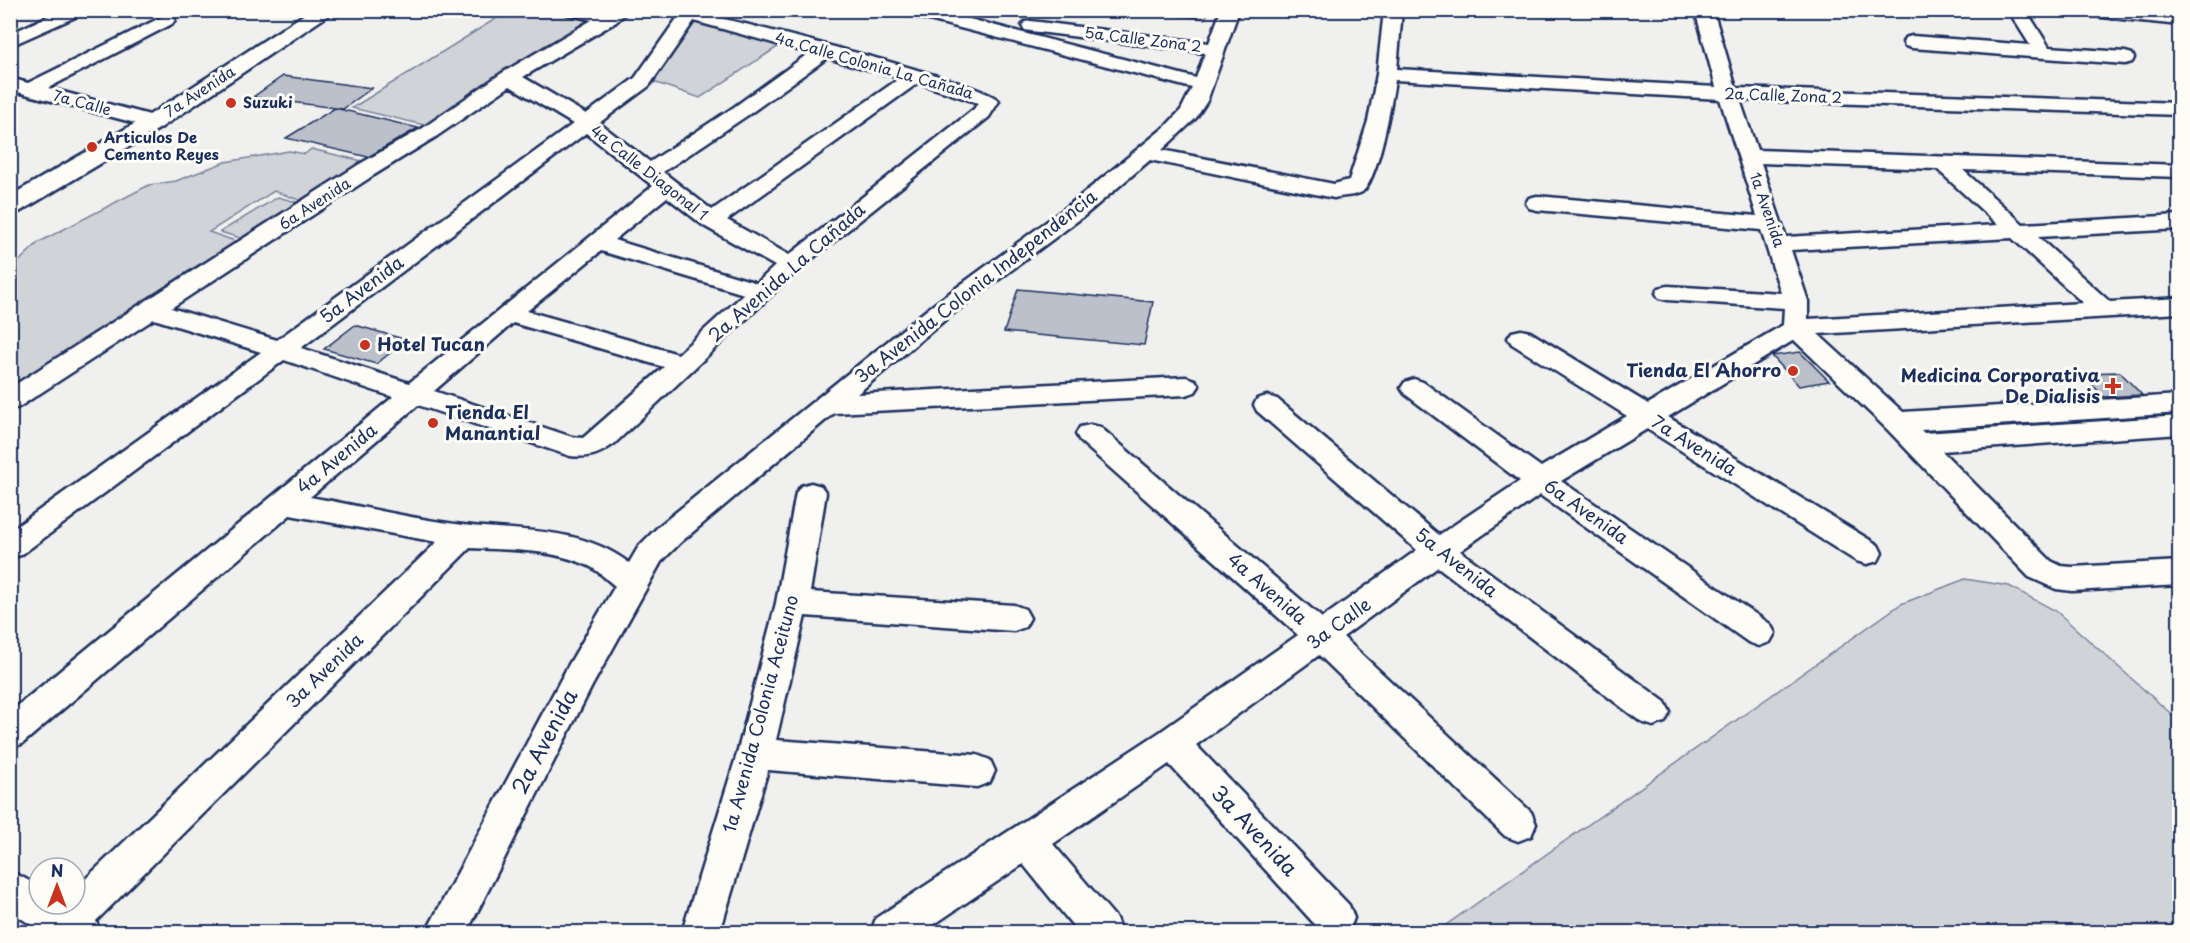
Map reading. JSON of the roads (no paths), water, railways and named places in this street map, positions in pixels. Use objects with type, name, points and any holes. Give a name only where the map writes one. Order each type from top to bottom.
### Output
[{"type":"street","points":[[29,10],[68,14]]},
{"type":"street","name":"7a Avenida","points":[[14,202],[154,122],[326,10]]},
{"type":"street","points":[[573,10],[616,14]]},
{"type":"street","name":"3a Avenida Colonia Independencia","points":[[642,568],[670,534],[938,313],[1076,211],[1189,114],[1197,101],[1230,10]]},
{"type":"street","points":[[1145,153],[1334,191],[1353,188],[1359,182],[1377,121],[1387,74],[1393,10]]},
{"type":"street","name":"1a Avenida","points":[[1704,10],[1728,94],[1775,234],[1796,315]]},
{"type":"street","points":[[2017,10],[2043,52]]},
{"type":"street","points":[[2082,10],[2180,20]]},
{"type":"street","name":"4a Calle Colonia La Cañada","points":[[691,12],[972,93],[989,101]]},
{"type":"street","name":"5a Avenida","points":[[10,547],[281,350],[642,82],[691,12]]},
{"type":"street","points":[[920,12],[1202,85]]},
{"type":"street","name":"5a Calle Zona 2","points":[[920,12],[1216,49]]},
{"type":"street","points":[[10,41],[68,14]]},
{"type":"street","name":"6a Avenida","points":[[10,401],[366,170],[430,132],[509,77],[616,14]]},
{"type":"street","points":[[32,89],[166,20]]},
{"type":"street","points":[[1912,42],[2126,58]]},
{"type":"street","name":"4a Avenida","points":[[10,733],[596,242],[657,180],[741,111],[824,51]]},
{"type":"street","name":"2a Calle Zona 2","points":[[1387,74],[1728,94],[2180,109]]},
{"type":"street","points":[[712,221],[915,76]]},
{"type":"street","name":"4a Calle Diagonal 1","points":[[509,77],[586,123],[712,221],[790,265]]},
{"type":"street","name":"7a Calle","points":[[10,84],[154,122]]},
{"type":"street","name":"2a Avenida La Cañada","points":[[414,394],[570,446],[588,448],[604,437],[790,265],[981,113],[989,101]]},
{"type":"street","points":[[1748,156],[2180,171]]},
{"type":"street","points":[[1943,163],[2104,309]]},
{"type":"street","points":[[1537,203],[1775,234],[2018,230],[2180,222]]},
{"type":"street","points":[[596,242],[762,292]]},
{"type":"street","points":[[1668,293],[1796,315],[2104,309],[2180,305]]},
{"type":"street","points":[[151,310],[414,394]]},
{"type":"street","points":[[509,314],[682,364]]},
{"type":"street","points":[[1796,315],[2040,569],[2056,577],[2072,579],[2180,573]]},
{"type":"street","name":"3a Calle","points":[[890,933],[1172,744],[1438,551],[1540,481],[1649,417],[1796,315]]},
{"type":"street","name":"7a Avenida","points":[[1521,338],[1867,553]]},
{"type":"street","points":[[828,404],[1186,386]]},
{"type":"street","name":"6a Avenida","points":[[1414,388],[1540,481],[1760,633]]},
{"type":"street","points":[[1897,422],[2180,404]]},
{"type":"street","name":"5a Avenida","points":[[1267,405],[1438,551],[1653,712]]},
{"type":"street","points":[[2095,408],[2114,429]]},
{"type":"street","points":[[1917,443],[2180,425]]},
{"type":"street","name":"4a Avenida","points":[[1090,434],[1322,637],[1518,824]]},
{"type":"street","name":"1a Avenida Colonia Aceituno","points":[[701,933],[754,754],[792,603],[811,494]]},
{"type":"street","points":[[285,503],[463,536],[532,540],[642,568]]},
{"type":"street","name":"3a Avenida","points":[[70,930],[463,536]]},
{"type":"street","name":"2a Avenida","points":[[446,933],[580,676],[642,568]]},
{"type":"street","points":[[792,603],[1014,618]]},
{"type":"street","name":"3a Avenida","points":[[1172,744],[1335,918]]},
{"type":"street","points":[[754,754],[977,771]]},
{"type":"street","points":[[1027,841],[1102,933]]},
{"type":"street","points":[[10,889],[70,930]]},
{"type":"place","name":"Suzuki","points":[[231,103]]},
{"type":"place","name":"Articulos De Cemento Reyes","points":[[92,147]]},
{"type":"place","name":"Hotel Tucan","points":[[365,345]]},
{"type":"place","name":"Tienda El Ahorro","points":[[1793,371]]},
{"type":"place","name":"Medicina Corporativa De Dialisis","points":[[2113,386]]},
{"type":"place","name":"Tienda El Manantial","points":[[433,423]]}]
